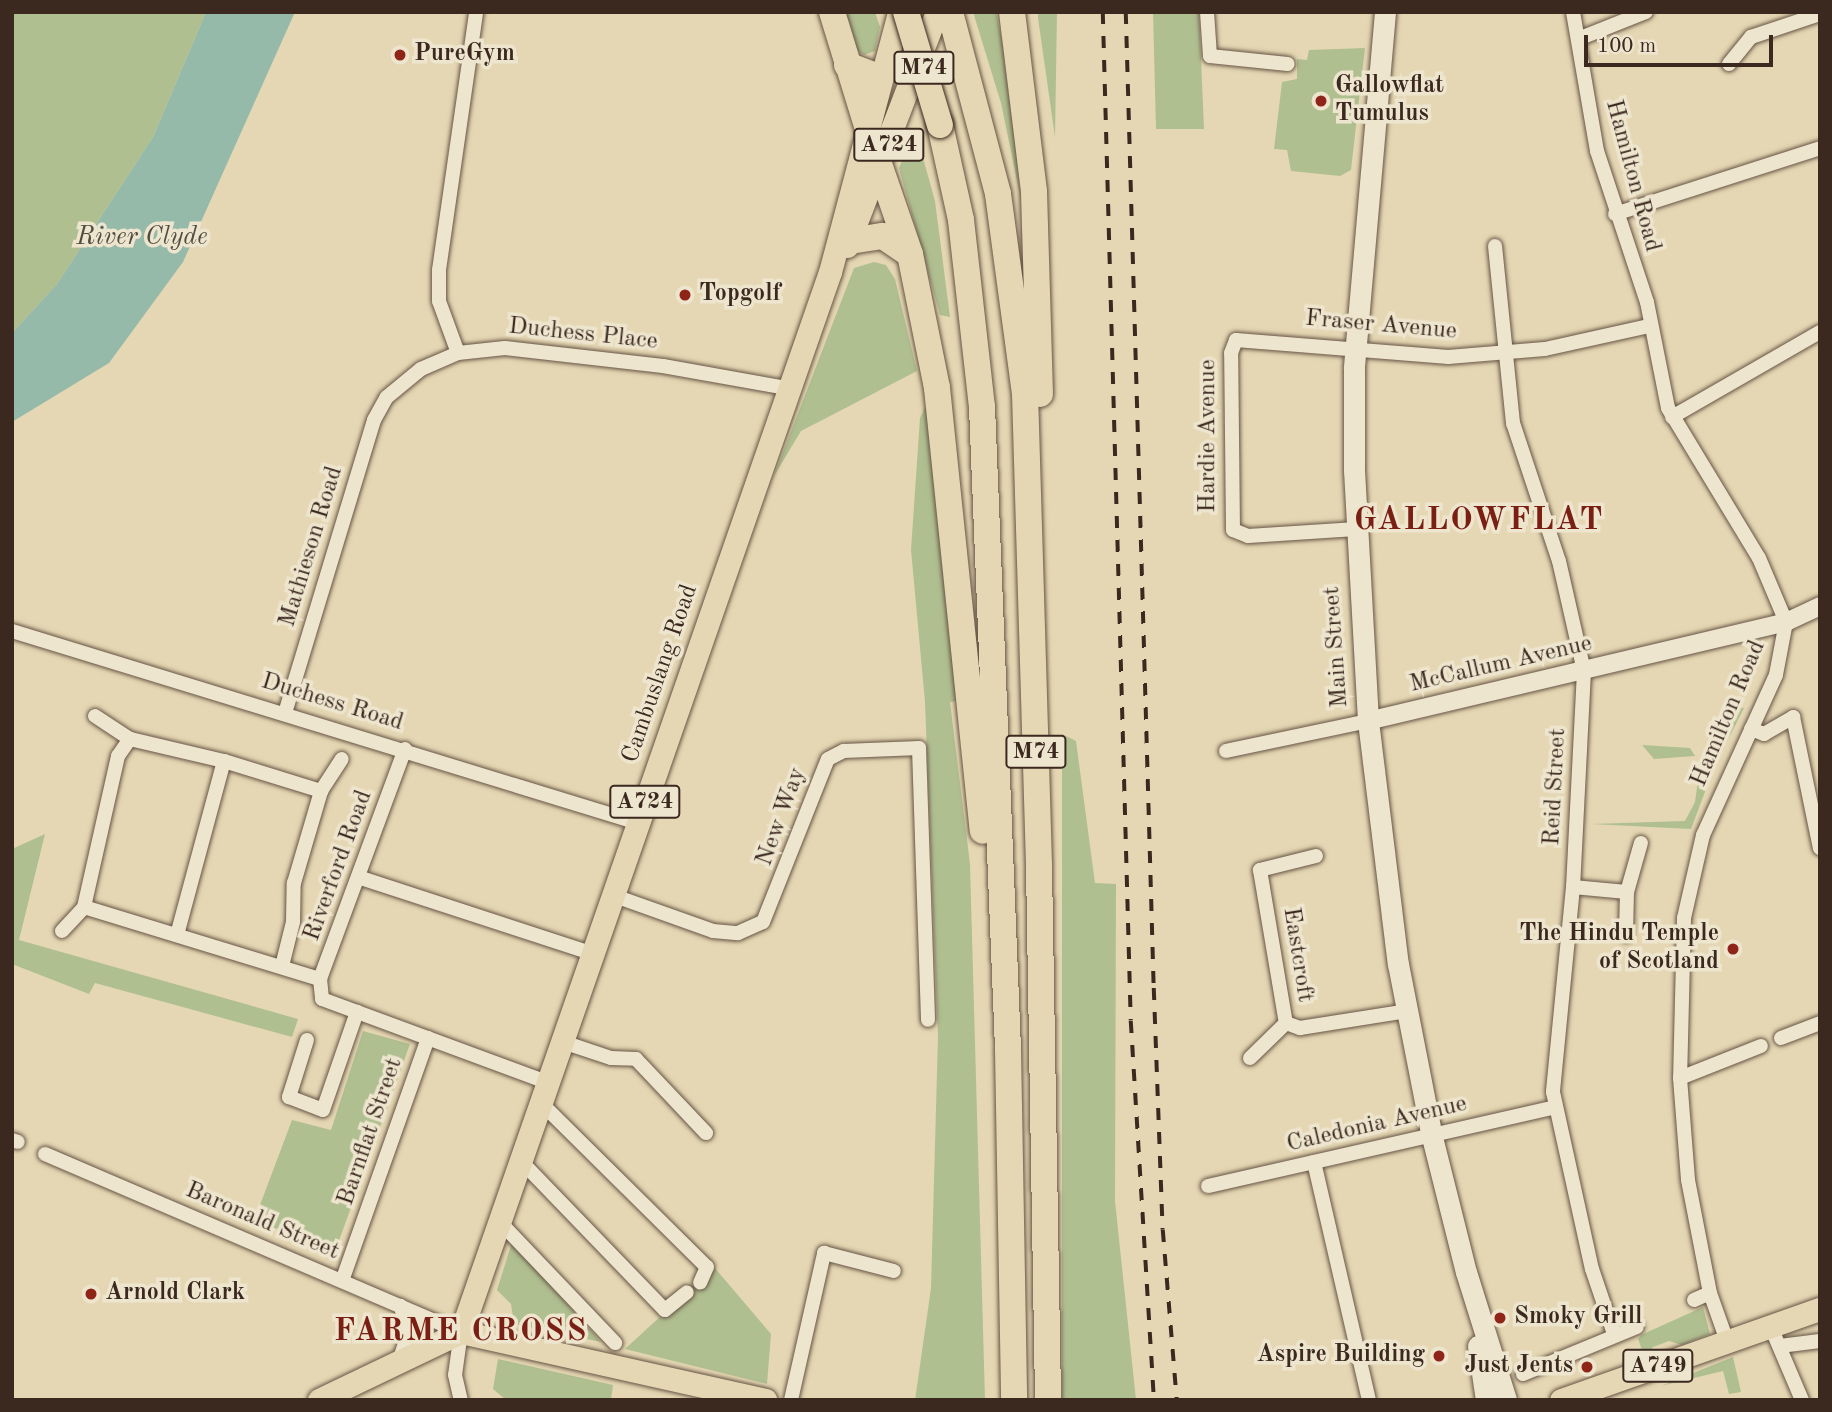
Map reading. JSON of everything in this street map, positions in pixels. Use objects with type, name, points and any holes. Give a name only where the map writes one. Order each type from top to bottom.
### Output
[{"type":"highway","name":"M74","points":[[832,12],[868,129]]},
{"type":"highway","name":"M74","points":[[906,12],[940,125],[961,220],[978,350],[1008,1049],[1014,1393]]},
{"type":"highway","name":"M74","points":[[950,12],[983,123],[1008,256],[1025,393],[1048,1392]]},
{"type":"highway","name":"M74","points":[[1012,12],[1034,192],[1056,899],[1044,1133]]},
{"type":"highway","name":"M74","points":[[847,65],[880,78]]},
{"type":"highway","name":"M74","points":[[880,167],[910,254],[937,388],[1008,1049]]},
{"type":"highway","points":[[850,241],[883,236],[910,254]]},
{"type":"main road","name":"Cambuslang Road","points":[[461,1332],[787,388],[830,272],[899,12]]},
{"type":"main road","name":"Cambuslang Road","points":[[830,272],[850,241],[937,12]]},
{"type":"main road","name":"Main Street","points":[[1385,12],[1356,348],[1356,529],[1368,721],[1386,885],[1432,1137],[1466,1272],[1506,1400]]},
{"type":"main road","points":[[880,78],[897,76],[922,54]]},
{"type":"main road","points":[[868,129],[880,167]]},
{"type":"main road","name":"Main Street","points":[[1466,1272],[1486,1400]]},
{"type":"main road","name":"A749","points":[[1561,1400],[1581,1396],[1820,1309]]},
{"type":"main road","points":[[319,1400],[461,1332],[739,1397],[765,1400]]},
{"type":"street","points":[[458,353],[439,301],[439,270],[476,12]]},
{"type":"street","points":[[1207,12],[1210,56],[1289,64]]},
{"type":"street","name":"Hamilton Road","points":[[1573,12],[1588,107],[1615,214],[1647,302],[1649,326],[1672,417],[1759,558],[1786,622],[1784,652],[1703,835],[1690,880],[1684,918],[1680,1078],[1688,1180],[1710,1293],[1727,1341]]},
{"type":"street","points":[[1578,39],[1646,12]]},
{"type":"street","points":[[1730,64],[1751,37],[1820,14]]},
{"type":"street","points":[[1615,214],[1820,148]]},
{"type":"street","name":"Reid Street","points":[[1495,246],[1513,424],[1559,561],[1584,671],[1573,887],[1554,1061],[1555,1107],[1592,1269],[1614,1334]]},
{"type":"street","name":"Fraser Avenue","points":[[1234,342],[1248,337],[1427,356],[1505,354],[1649,326]]},
{"type":"street","points":[[1672,417],[1820,332]]},
{"type":"street","name":"Hardie Avenue","points":[[1234,342],[1233,530],[1248,536],[1356,529]]},
{"type":"street","name":"Duchess Place","points":[[387,397],[421,369],[458,353],[505,348],[558,353],[787,388]]},
{"type":"street","name":"Mathieson Road","points":[[285,713],[374,420],[387,397]]},
{"type":"street","name":"McCallum Avenue","points":[[1226,751],[1584,671],[1786,622],[1819,609]]},
{"type":"street","name":"Duchess Road","points":[[13,633],[285,713],[638,823]]},
{"type":"street","points":[[95,716],[130,739],[225,761],[321,791]]},
{"type":"street","points":[[1751,729],[1764,734],[1793,717],[1820,848]]},
{"type":"street","points":[[62,931],[84,907],[118,756],[130,739]]},
{"type":"street","name":"New Way","points":[[612,895],[713,931],[738,933],[763,922],[828,759],[844,751],[919,748],[928,1020]]},
{"type":"street","name":"Riverford Road","points":[[357,1012],[322,999],[320,979],[361,878],[405,750]]},
{"type":"street","points":[[282,966],[293,922],[293,883],[321,791],[342,758]]},
{"type":"street","points":[[177,935],[225,761]]},
{"type":"street","points":[[1626,934],[1627,892],[1641,844]]},
{"type":"street","name":"Eastcroft","points":[[1316,856],[1260,870],[1286,1023],[1300,1028],[1407,1011]]},
{"type":"street","points":[[361,878],[591,953]]},
{"type":"street","points":[[1573,887],[1627,892]]},
{"type":"street","points":[[84,907],[320,979]]},
{"type":"street","points":[[307,1040],[289,1097],[323,1110],[357,1012],[428,1038],[543,1091],[708,1267],[700,1283]]},
{"type":"street","points":[[1250,1058],[1286,1023]]},
{"type":"street","points":[[1781,1038],[1820,1023]]},
{"type":"street","name":"Barnflat Street","points":[[342,1281],[428,1038]]},
{"type":"street","points":[[560,1041],[611,1058],[636,1059],[706,1133]]},
{"type":"street","points":[[1680,1078],[1761,1046]]},
{"type":"street","name":"Caledonia Avenue","points":[[1208,1186],[1555,1107]]},
{"type":"street","name":"Baronald Street","points":[[45,1154],[461,1332]]},
{"type":"street","points":[[519,1159],[664,1310],[688,1292]]},
{"type":"street","points":[[1314,1162],[1369,1400]]},
{"type":"street","points":[[498,1220],[615,1343]]},
{"type":"street","points":[[791,1400],[824,1253],[894,1271]]},
{"type":"street","points":[[1694,1300],[1710,1293]]},
{"type":"street","points":[[398,1362],[408,1335],[401,1306]]},
{"type":"street","points":[[1770,1325],[1802,1400]]},
{"type":"street","points":[[1523,1374],[1614,1334],[1637,1327]]},
{"type":"street","points":[[461,1332],[455,1375],[461,1400]]},
{"type":"street","points":[[1780,1346],[1820,1340]]},
{"type":"shaded area","points":[[12,12],[206,12],[153,137],[57,284],[12,333]]},
{"type":"shaded area","points":[[841,12],[875,12],[880,27],[875,51],[864,55],[855,50]]},
{"type":"shaded area","points":[[973,12],[996,12],[1006,59],[1021,200],[1001,103]]},
{"type":"shaded area","points":[[1038,12],[1057,12],[1055,137],[1038,18]]},
{"type":"shaded area","points":[[1153,12],[1199,12],[1204,129],[1156,129]]},
{"type":"shaded area","points":[[1365,48],[1351,170],[1340,176],[1291,171],[1287,150],[1274,149],[1282,82],[1297,79],[1297,59],[1307,60],[1309,50]]},
{"type":"shaded area","points":[[915,129],[935,201],[950,317],[940,315],[899,168]]},
{"type":"shaded area","points":[[874,262],[886,265],[895,279],[917,371],[801,431],[774,476],[854,268]]},
{"type":"shaded area","points":[[930,397],[957,701],[950,702],[970,864],[985,1400],[915,1400],[931,1288],[938,1036],[925,702],[911,550],[920,418]]},
{"type":"shaded area","points":[[1727,706],[1744,708],[1714,768],[1691,829],[1591,824],[1685,821],[1695,802],[1701,759],[1715,741],[1709,723],[1721,723]]},
{"type":"shaded area","points":[[1062,734],[1076,741],[1095,883],[1116,884],[1115,1201],[1136,1400],[1062,1400]]},
{"type":"shaded area","points":[[1642,745],[1690,748],[1695,756],[1654,759]]},
{"type":"shaded area","points":[[45,834],[19,940],[298,1019],[292,1037],[95,983],[89,994],[12,964],[12,849]]},
{"type":"shaded area","points":[[363,1031],[410,1044],[336,1249],[254,1221],[292,1120],[331,1130]]},
{"type":"shaded area","points":[[512,1242],[601,1342],[514,1324],[511,1304],[497,1290]]},
{"type":"shaded area","points":[[714,1267],[771,1334],[767,1384],[625,1349]]},
{"type":"shaded area","points":[[1703,1307],[1710,1334],[1682,1345],[1669,1341],[1653,1347],[1645,1358],[1638,1339],[1641,1335]]},
{"type":"shaded area","points":[[1733,1357],[1741,1392],[1729,1394],[1723,1371],[1661,1386]]},
{"type":"shaded area","points":[[498,1359],[613,1385],[611,1400],[506,1400],[493,1389]]},
{"type":"water","name":"River Clyde","points":[[206,12],[295,12],[183,262],[109,363],[12,422],[12,333],[57,284],[153,137]]},
{"type":"railway","points":[[1103,12],[1131,1021],[1154,1400]]},
{"type":"railway","points":[[1126,12],[1154,988],[1163,1230],[1177,1400]]},
{"type":"place","name":"PureGym","points":[[400,55]]},
{"type":"place","name":"Gallowflat Tumulus","points":[[1321,101]]},
{"type":"place","name":"Topgolf","points":[[685,295]]},
{"type":"place","name":"The Hindu Temple of Scotland","points":[[1733,949]]},
{"type":"place","name":"Arnold Clark","points":[[91,1294]]},
{"type":"place","name":"Smoky Grill","points":[[1500,1318]]},
{"type":"place","name":"Aspire Building","points":[[1439,1356]]},
{"type":"place","name":"Just Jents","points":[[1587,1367]]},
{"type":"district","name":"GALLOWFLAT","points":[[1479,521]]},
{"type":"district","name":"FARME CROSS","points":[[461,1332]]}]
